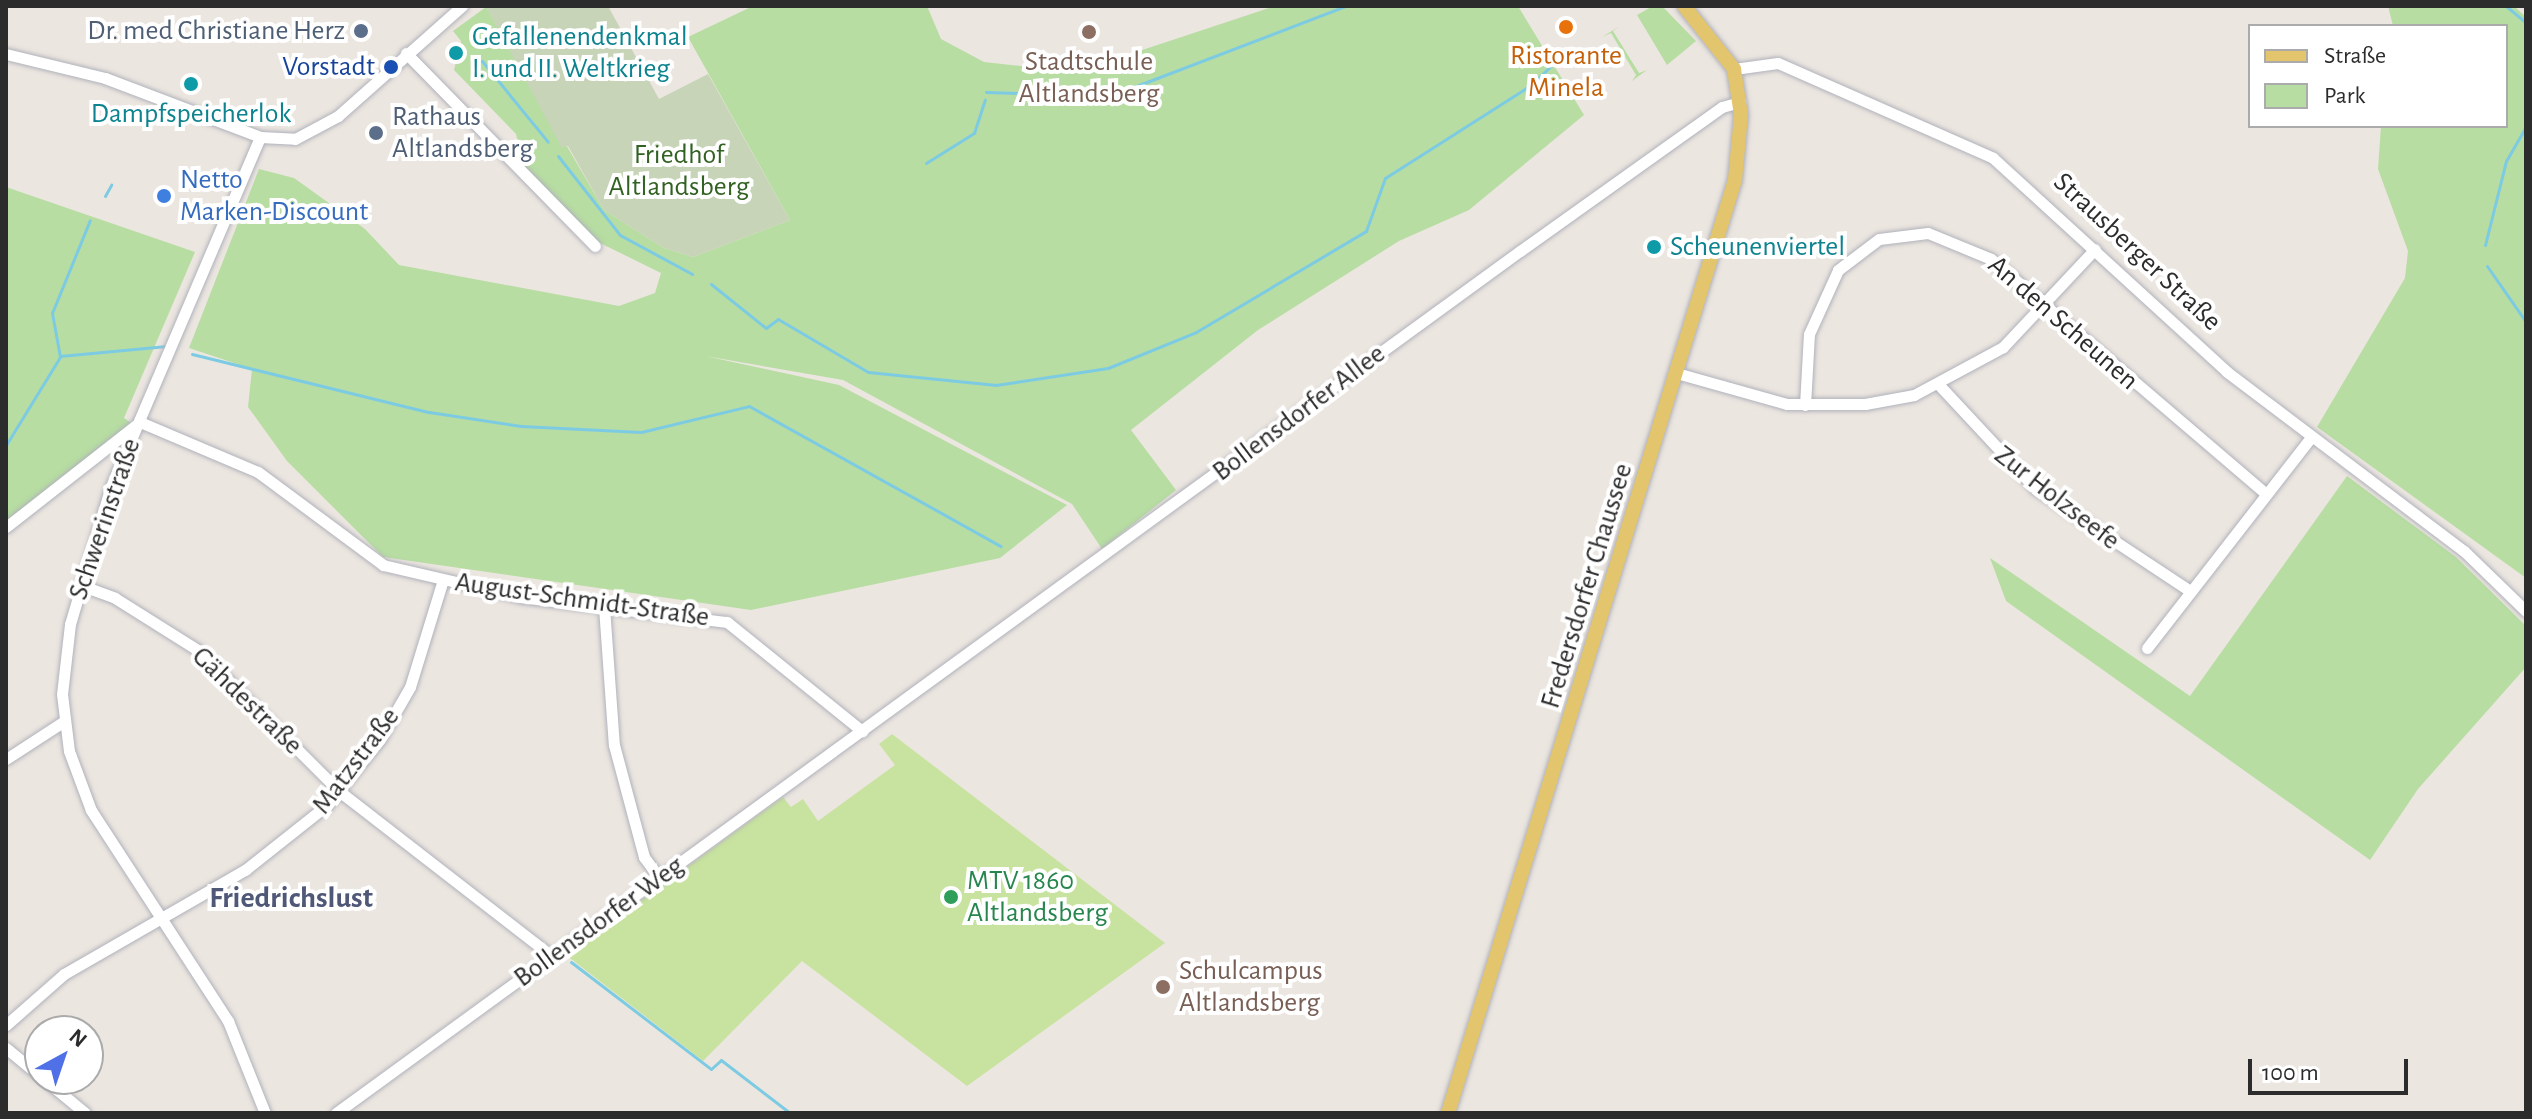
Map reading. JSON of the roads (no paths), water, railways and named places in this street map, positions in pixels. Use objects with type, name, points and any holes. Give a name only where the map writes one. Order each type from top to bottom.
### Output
[{"type":"main road","points":[[1684,6],[1734,69]]},
{"type":"main road","name":"Fredersdorfer Chaussee","points":[[1448,1113],[1680,374],[1735,180],[1740,102],[1734,69]]},
{"type":"street","points":[[6,54],[105,78],[260,137],[295,139],[323,127],[462,6]]},
{"type":"street","points":[[406,53],[595,246]]},
{"type":"street","name":"Strausberger Straße","points":[[1734,69],[1778,63],[1974,146],[2095,249],[2195,344],[2311,437],[2464,551],[2526,611]]},
{"type":"street","name":"Bollensdorfer Allee","points":[[862,731],[1510,258],[1740,102]]},
{"type":"street","name":"Schwerinstraße","points":[[260,137],[140,422],[80,585],[66,648],[63,722],[91,810],[228,1021],[265,1113]]},
{"type":"street","name":"An den Scheunen","points":[[1805,405],[1807,349],[1820,302],[1838,270],[1879,239],[1928,233],[1964,244],[2046,304],[2266,494]]},
{"type":"street","points":[[1680,374],[1805,405],[1875,403],[1940,386],[2003,347],[2095,249]]},
{"type":"street","name":"Zur Holzseefe","points":[[1940,386],[2036,489],[2190,591]]},
{"type":"street","points":[[6,527],[140,422]]},
{"type":"street","name":"August-Schmidt-Straße","points":[[140,422],[258,472],[374,561],[443,580],[604,607],[727,622],[862,731]]},
{"type":"street","points":[[2147,648],[2311,437]]},
{"type":"street","name":"Matzstraße","points":[[6,1025],[64,974],[158,916],[270,854],[339,791],[410,687],[443,580]]},
{"type":"street","name":"Gähdestraße","points":[[80,585],[136,609],[199,651],[339,791],[552,956]]},
{"type":"street","points":[[604,607],[614,745],[644,857],[660,879]]},
{"type":"street","points":[[6,759],[63,722]]},
{"type":"street","name":"Bollensdorfer Weg","points":[[336,1113],[862,731]]},
{"type":"street","points":[[6,1048],[24,1062]]},
{"type":"street","points":[[64,1095],[85,1113]]},
{"type":"waterway","points":[[986,92],[1090,95],[1131,88],[1346,6]]},
{"type":"waterway","points":[[2506,6],[2526,23]]},
{"type":"waterway","points":[[711,284],[766,328],[778,319],[868,372],[996,385],[1108,368],[1196,332],[1366,231],[1385,178],[1531,85],[1561,56]]},
{"type":"waterway","points":[[482,61],[548,142]]},
{"type":"waterway","points":[[926,163],[974,133],[985,100]]},
{"type":"waterway","points":[[2485,245],[2506,161],[2526,127]]},
{"type":"waterway","points":[[558,156],[620,235],[692,274]]},
{"type":"waterway","points":[[105,196],[111,185]]},
{"type":"waterway","points":[[6,445],[60,357],[52,313],[90,220]]},
{"type":"waterway","points":[[2487,266],[2526,322]]},
{"type":"waterway","points":[[60,356],[167,346]]},
{"type":"waterway","points":[[192,354],[429,412],[521,426],[641,432],[749,406],[1001,546]]},
{"type":"waterway","points":[[571,962],[711,1069],[721,1060],[790,1113]]},
{"type":"place","name":"Ristorante Minela","points":[[1566,27]]},
{"type":"place","name":"Dr. med Christiane Herz","points":[[361,31]]},
{"type":"place","name":"Stadtschule Altlandsberg","points":[[1089,32]]},
{"type":"place","name":"Gefallenendenkmal I. und II. Weltkrieg","points":[[456,53]]},
{"type":"place","name":"Vorstadt","points":[[391,67]]},
{"type":"place","name":"Dampfspeicherlok","points":[[191,84]]},
{"type":"place","name":"Rathaus Altlandsberg","points":[[376,133]]},
{"type":"place","name":"Netto Marken-Discount","points":[[164,196]]},
{"type":"place","name":"Scheunenviertel","points":[[1654,247]]},
{"type":"place","name":"MTV 1860 Altlandsberg","points":[[951,897]]},
{"type":"place","name":"Schulcampus Altlandsberg","points":[[1163,987]]},
{"type":"district","name":"Friedrichslust","points":[[291,898]]},
{"type":"park label","name":"Friedhof Altlandsberg","points":[[679,171]]}]
